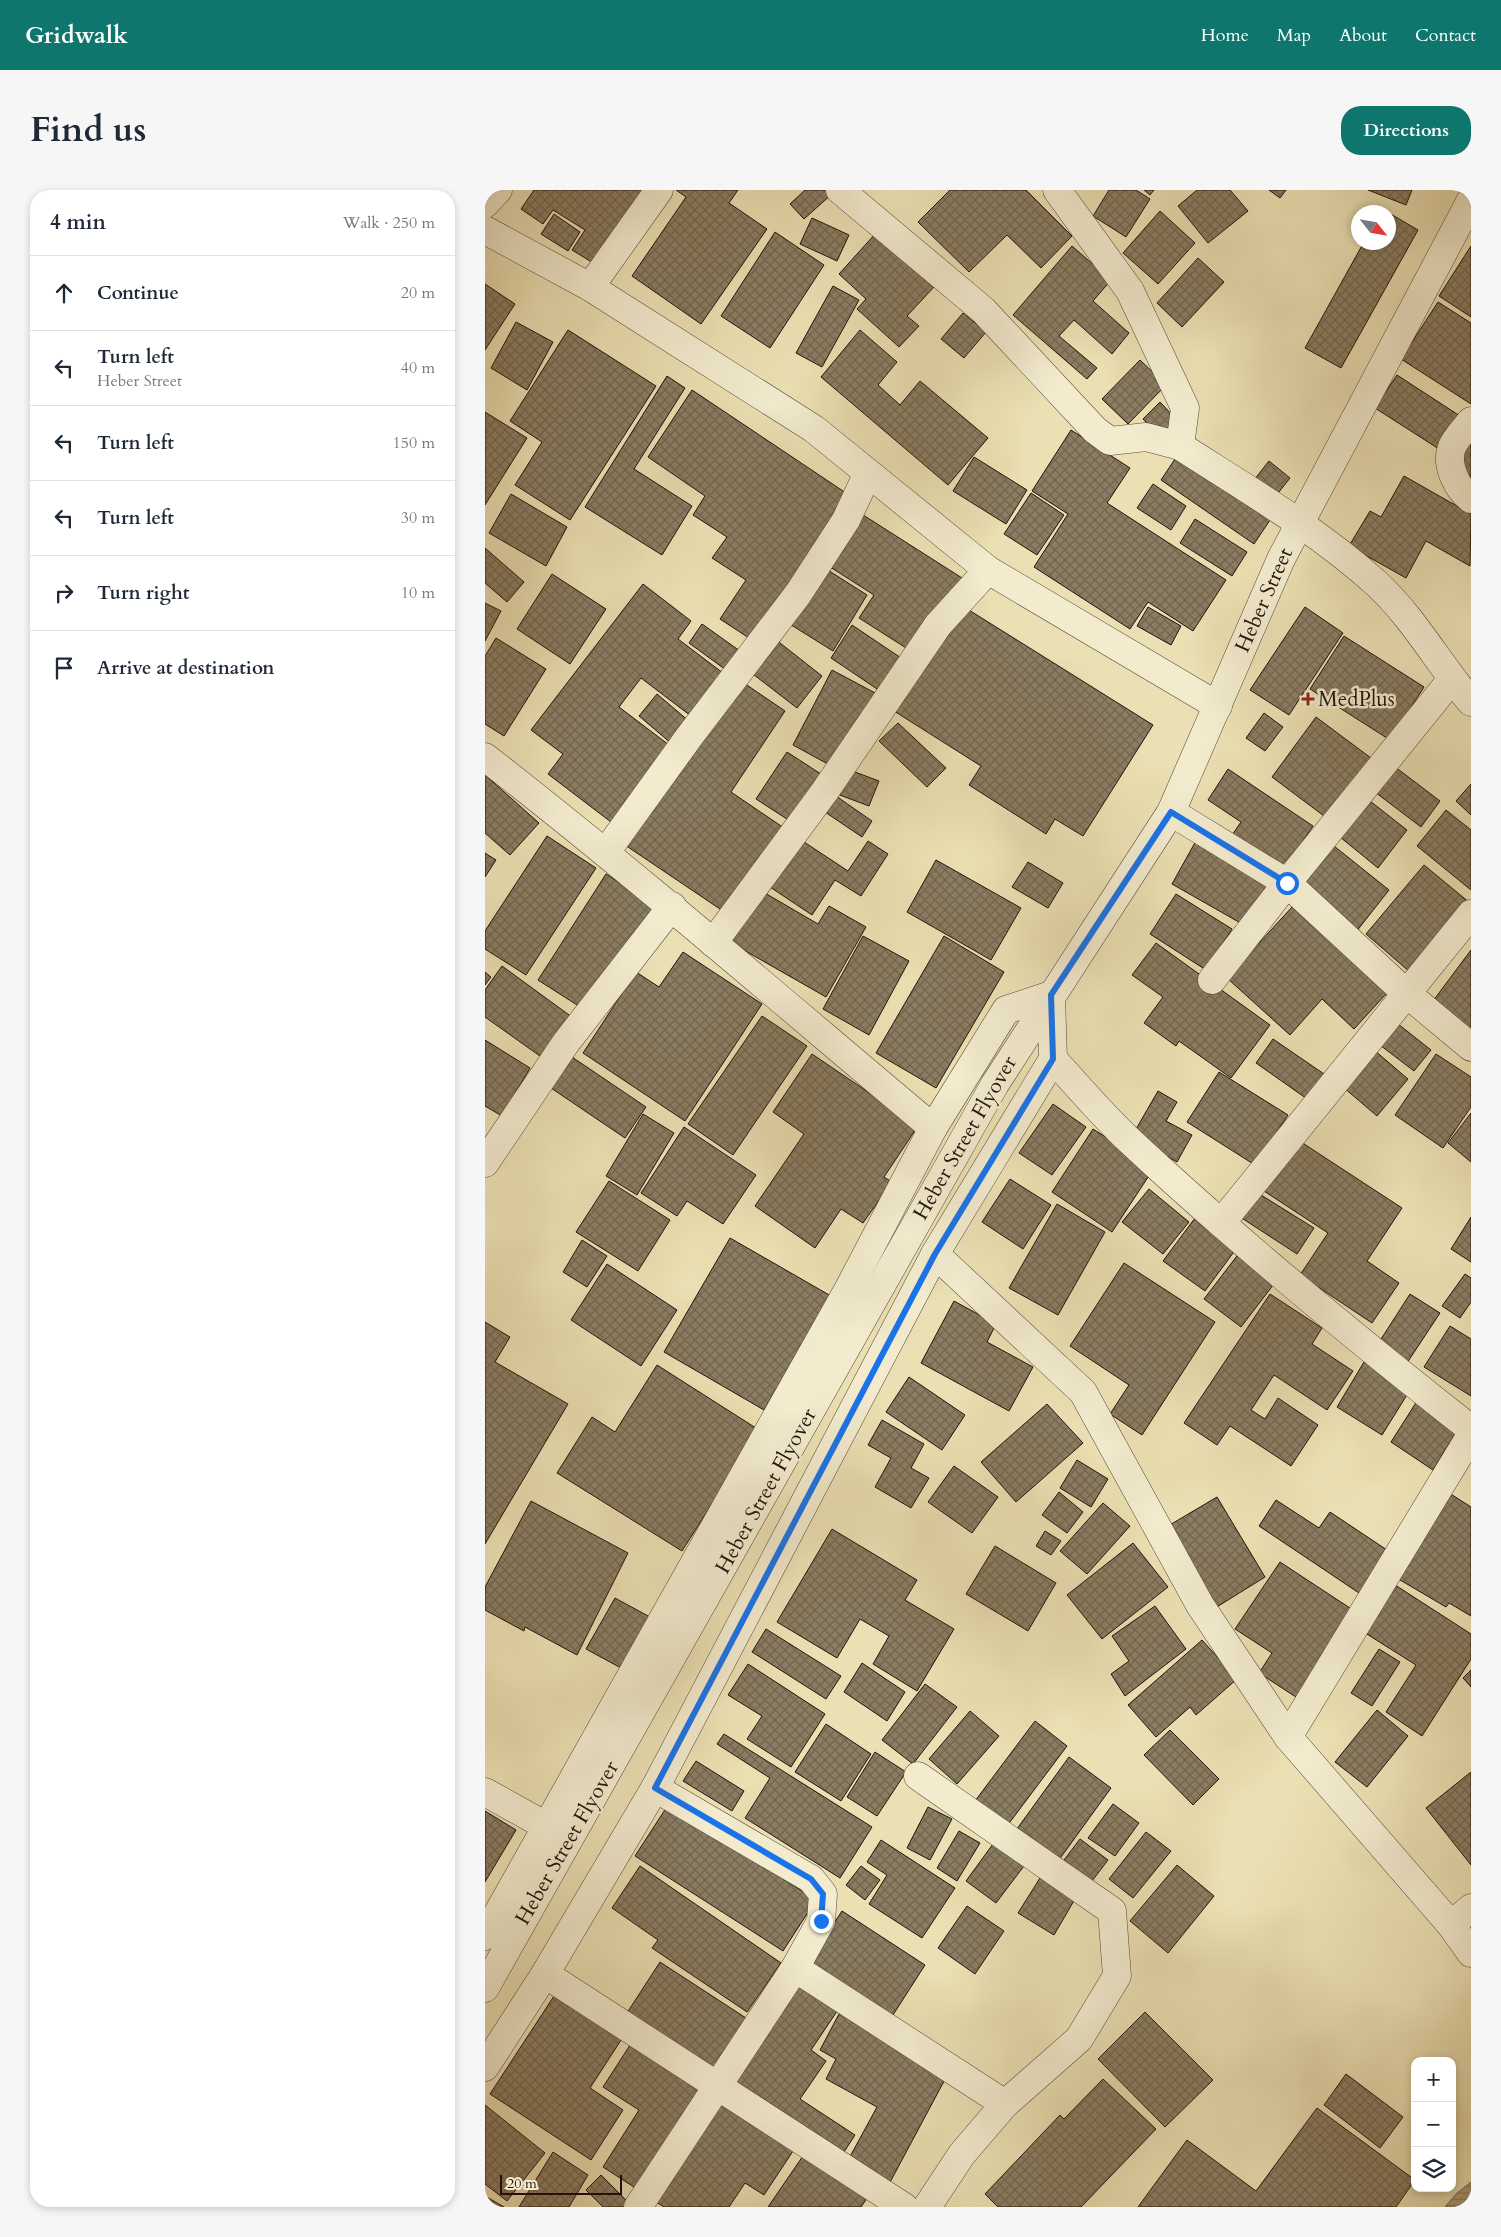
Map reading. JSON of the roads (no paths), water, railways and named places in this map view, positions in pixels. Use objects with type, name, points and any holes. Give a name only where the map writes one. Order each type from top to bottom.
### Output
[{"type":"street","points":[[485,204],[498,190]]},
{"type":"street","points":[[590,287],[659,190]]},
{"type":"street","points":[[841,190],[983,310],[1095,430],[1110,441],[1146,437],[1180,446],[1300,523],[1377,584],[1414,624],[1452,679],[1471,702]]},
{"type":"street","points":[[1057,190],[1130,291],[1185,408],[1180,446]]},
{"type":"street","name":"Heber Street","points":[[1051,995],[1171,812],[1281,559],[1471,200]]},
{"type":"street","points":[[485,230],[590,287],[814,429],[989,570],[1218,706]]},
{"type":"street","points":[[1471,421],[1452,447],[1451,470],[1465,495],[1471,499]]},
{"type":"street","points":[[606,852],[689,737],[798,594],[846,520],[868,472]]},
{"type":"street","points":[[713,943],[825,791],[938,625],[989,570]]},
{"type":"street","points":[[1212,980],[1287,883],[1452,679]]},
{"type":"street","points":[[485,756],[672,906],[713,943],[933,1128]]},
{"type":"street","points":[[1171,812],[1287,883],[1406,993],[1471,1047]]},
{"type":"street","points":[[485,1163],[565,1044],[672,906]]},
{"type":"street","points":[[1221,1223],[1471,914]]},
{"type":"street","points":[[485,1936],[549,1826],[849,1288],[933,1128],[1006,1010],[1051,995],[1053,1059],[935,1254],[655,1788],[545,1974],[485,2067]]},
{"type":"street","name":"Heber Street Flyover","points":[[485,1988],[995,1084],[1051,995]]},
{"type":"street","points":[[1053,1059],[1129,1140],[1221,1223],[1332,1320],[1471,1429]]},
{"type":"street","points":[[935,1254],[1083,1392],[1199,1605],[1287,1737],[1451,1925],[1471,1953]]},
{"type":"street","points":[[1287,1737],[1471,1434]]},
{"type":"street","points":[[918,1776],[1112,1911],[1117,1976],[1079,2039],[1005,2104],[962,2154],[927,2207]]},
{"type":"street","points":[[638,2207],[795,1968],[821,1921],[823,1894],[811,1879],[655,1788]]},
{"type":"street","points":[[485,1792],[549,1826]]},
{"type":"street","points":[[1451,1925],[1471,1908]]},
{"type":"street","points":[[795,1968],[1005,2104]]},
{"type":"street","points":[[545,1974],[904,2207]]},
{"type":"place","name":"MedPlus","points":[[1308,699]]}]
